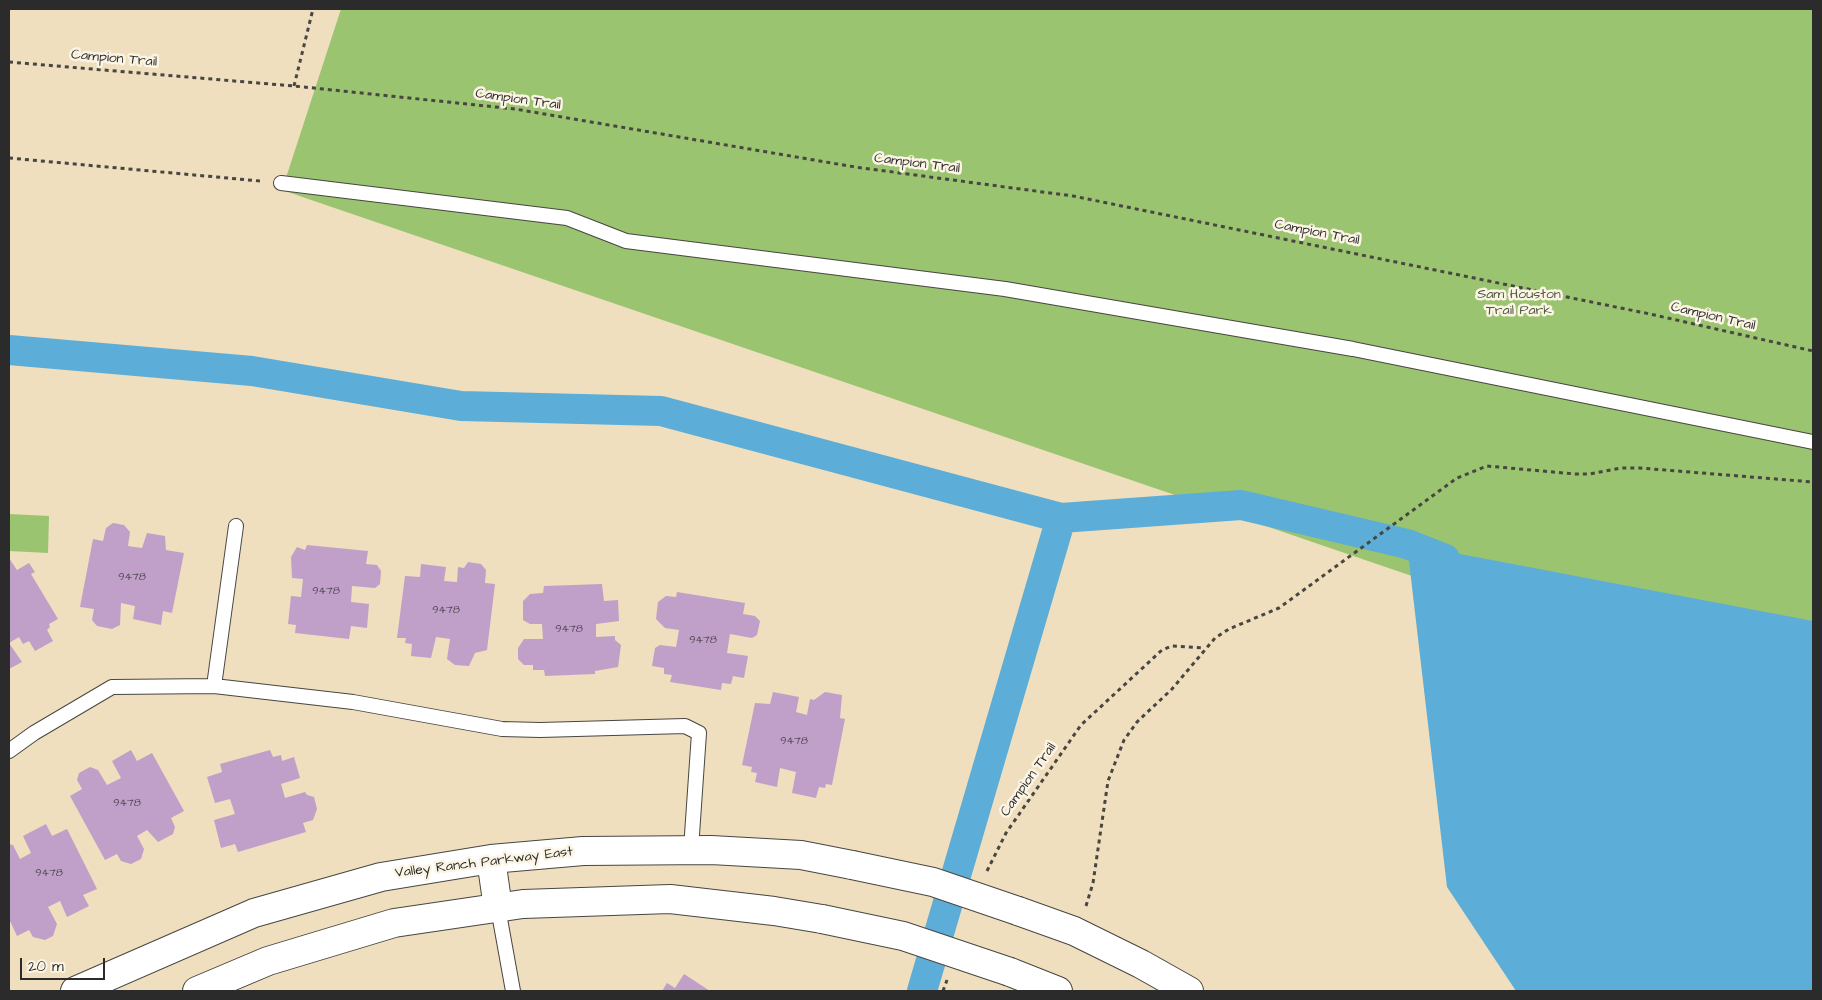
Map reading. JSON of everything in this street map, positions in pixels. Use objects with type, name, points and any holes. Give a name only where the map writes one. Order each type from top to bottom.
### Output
[{"type":"main road","name":"Valley Ranch Parkway East","points":[[75,991],[254,913],[381,877],[491,859],[583,851],[691,849],[801,855],[933,882],[1074,931],[1141,964],[1189,991]]},
{"type":"main road","points":[[491,859],[498,908]]},
{"type":"main road","points":[[197,991],[268,961],[394,923],[523,904],[670,899],[774,911],[903,936],[1010,972],[1058,991]]},
{"type":"lane","points":[[281,183],[567,218],[626,241],[1005,289],[1353,349],[1813,442]]},
{"type":"lane","points":[[214,686],[236,526]]},
{"type":"lane","points":[[9,751],[34,732],[112,687],[214,686],[353,702],[502,729],[540,730],[685,726],[699,733],[691,849]]},
{"type":"lane","points":[[498,908],[513,991]]},
{"type":"path","points":[[294,86],[313,9]]},
{"type":"path","name":"Campion Trail","points":[[9,62],[294,86],[515,110],[855,167],[1073,196],[1640,312],[1813,351]]},
{"type":"path","points":[[9,158],[281,183]]},
{"type":"path","points":[[1084,911],[1093,883],[1108,781],[1114,760],[1124,740],[1137,722],[1172,689],[1204,648],[1229,629],[1279,608],[1457,478],[1487,466],[1575,474],[1589,474],[1621,468],[1640,468],[1813,482]]},
{"type":"path","name":"Campion Trail","points":[[985,874],[1006,833],[1081,725],[1162,650],[1172,646],[1204,648]]},
{"type":"path","points":[[943,991],[950,973]]},
{"type":"green space","name":"Sam Houston Trail Park","points":[[341,9],[1813,9],[1813,713],[282,190]]},
{"type":"green space","points":[[9,514],[49,516],[48,553],[9,551]]},
{"type":"water","points":[[1407,544],[1813,621],[1813,991],[1516,991],[1447,887]]},
{"type":"building","points":[[113,523],[124,525],[130,532],[128,546],[142,548],[147,533],[165,536],[166,550],[184,553],[172,613],[163,611],[161,625],[133,619],[135,606],[121,603],[120,625],[112,629],[97,626],[92,620],[94,609],[80,607],[93,539],[103,541],[106,528]]},
{"type":"building","points":[[307,545],[368,551],[366,564],[377,565],[381,571],[380,584],[375,588],[352,586],[351,602],[369,604],[367,628],[351,626],[349,639],[295,633],[296,625],[288,624],[291,596],[301,597],[303,579],[292,578],[291,557],[297,547],[305,550]]},
{"type":"building","points":[[9,558],[17,570],[29,563],[35,572],[31,574],[58,619],[49,624],[50,627],[47,630],[53,641],[35,651],[29,641],[23,644],[19,637],[9,643]]},
{"type":"building","points":[[468,562],[481,564],[486,570],[485,583],[495,584],[487,650],[475,653],[469,666],[455,665],[447,659],[450,639],[436,637],[431,658],[411,656],[412,644],[405,643],[406,638],[397,638],[405,576],[420,577],[421,564],[446,567],[444,581],[457,582],[458,567],[464,568]]},
{"type":"building","points":[[602,584],[604,601],[618,600],[619,621],[596,624],[596,637],[615,636],[615,640],[621,645],[618,667],[595,671],[595,674],[545,676],[544,670],[533,670],[533,665],[524,665],[518,659],[518,648],[524,639],[543,639],[542,624],[530,624],[523,620],[523,601],[530,594],[543,593],[544,586]]},
{"type":"building","points":[[677,592],[745,603],[743,614],[755,616],[760,621],[757,635],[752,638],[730,634],[727,653],[748,656],[744,678],[733,676],[731,684],[722,683],[721,690],[670,682],[672,675],[664,674],[664,668],[652,666],[655,648],[660,645],[676,647],[679,630],[665,628],[656,619],[658,602],[666,596],[676,597]]},
{"type":"building","points":[[9,643],[22,662],[9,669]]},
{"type":"building","points":[[773,692],[799,697],[796,712],[807,715],[810,699],[814,700],[825,692],[842,695],[840,718],[845,719],[832,785],[826,784],[825,788],[819,787],[816,798],[792,793],[796,772],[780,768],[777,787],[755,782],[757,773],[751,772],[752,767],[742,765],[755,703],[770,704]]},
{"type":"building","points":[[131,750],[137,761],[152,753],[184,811],[171,818],[175,827],[173,834],[158,842],[147,830],[137,836],[144,849],[141,859],[131,864],[121,861],[117,854],[105,860],[70,796],[82,789],[77,780],[79,773],[90,767],[98,770],[107,785],[121,778],[112,761]]},
{"type":"building","points":[[270,750],[273,757],[281,755],[282,761],[294,757],[300,778],[281,784],[285,798],[305,792],[307,795],[314,797],[317,809],[313,820],[303,823],[306,832],[238,852],[235,844],[221,848],[214,820],[235,814],[230,799],[215,803],[207,777],[222,772],[220,764]]},
{"type":"building","points":[[46,824],[52,836],[67,829],[97,889],[83,895],[89,906],[67,917],[60,901],[48,907],[57,924],[53,936],[45,940],[33,937],[29,930],[17,936],[9,919],[9,844],[13,845],[20,859],[31,853],[23,836]]},
{"type":"building","points":[[684,974],[710,991],[662,991],[667,983],[675,988]]},
{"type":"waterway","points":[[9,350],[252,371],[461,406],[661,411],[1061,518],[1241,505],[1407,544],[1445,559]]},
{"type":"waterway","points":[[922,991],[1061,518]]}]
